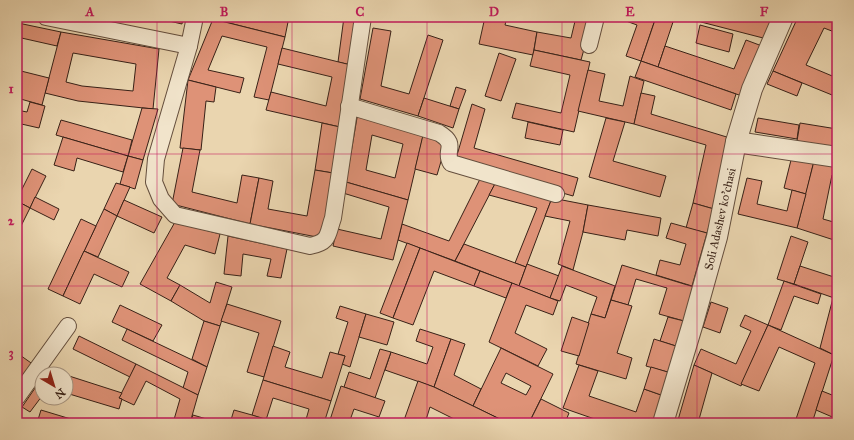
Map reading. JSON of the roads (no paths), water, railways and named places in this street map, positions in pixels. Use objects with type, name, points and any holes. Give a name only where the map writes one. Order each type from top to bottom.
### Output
[{"type":"street","points":[[46,17],[189,46]]},
{"type":"street","points":[[195,17],[189,46],[156,159],[154,182],[161,199],[175,215],[310,246],[322,244],[326,238],[333,218],[362,17]]},
{"type":"street","points":[[589,45],[596,17]]},
{"type":"street","name":"Soli Adashev ko'chasi","points":[[663,423],[717,237],[736,142],[752,89],[783,17]]},
{"type":"street","points":[[349,106],[439,133],[447,138],[450,143],[449,160],[451,163],[556,194]]},
{"type":"street","points":[[736,142],[837,157]]},
{"type":"street","points":[[17,397],[68,326]]}]
